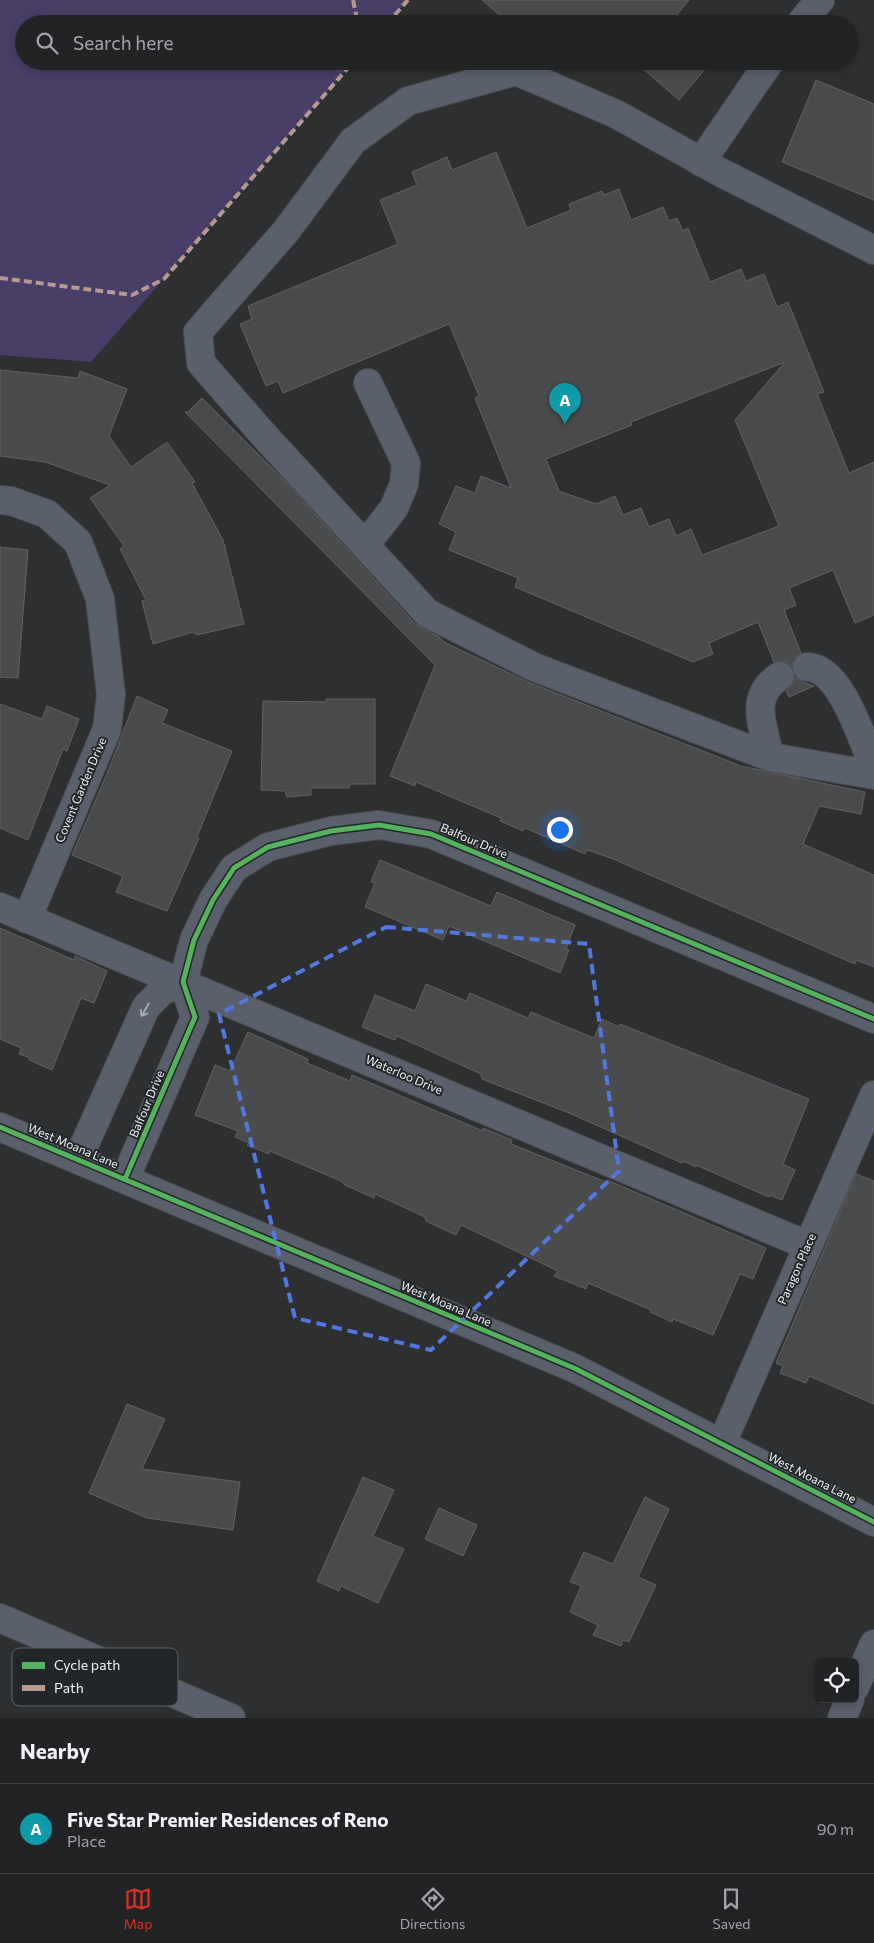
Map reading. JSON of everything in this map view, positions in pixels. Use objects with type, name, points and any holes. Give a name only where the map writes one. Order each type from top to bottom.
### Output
[{"type":"street","points":[[808,15],[820,0]]},
{"type":"street","points":[[701,162],[764,70]]},
{"type":"street","points":[[874,250],[701,162],[616,114],[516,71],[408,101],[353,141],[286,231],[198,332],[201,363],[427,612],[534,667],[770,757],[874,775]]},
{"type":"street","points":[[365,544],[394,508],[404,484],[406,463],[368,383]]},
{"type":"street","name":"Covent Garden Drive","points":[[0,500],[11,501],[47,514],[78,542],[100,599],[111,695],[108,729],[27,919]]},
{"type":"street","points":[[806,667],[814,667],[824,672],[838,687],[874,767]]},
{"type":"street","points":[[770,757],[760,705],[762,693],[770,682],[780,676]]},
{"type":"street","name":"Balfour Drive","points":[[125,1179],[195,1017],[183,982],[194,940],[213,900],[234,868],[268,847],[331,831],[379,825],[431,834],[874,1019]]},
{"type":"street","name":"Waterloo Drive","points":[[0,907],[808,1245]]},
{"type":"street","points":[[78,1159],[146,1007],[162,991],[183,982]]},
{"type":"street","name":"Paragon Place","points":[[722,1443],[874,1095]]},
{"type":"street","name":"West Moana Lane","points":[[0,1127],[574,1368],[874,1522]]},
{"type":"street","points":[[0,1618],[69,1648]]},
{"type":"street","points":[[859,1679],[874,1644]]},
{"type":"street","points":[[178,1695],[231,1718]]},
{"type":"street","points":[[842,1718],[848,1703]]},
{"type":"highlighted area","points":[[386,927],[589,944],[619,1171],[431,1350],[295,1318],[219,1014]]},
{"type":"shaded area","points":[[0,0],[408,0],[395,15],[15,15],[15,70],[346,70],[91,362],[0,355]]},
{"type":"building","points":[[482,0],[689,0],[677,15],[500,15]]},
{"type":"building","points":[[644,70],[704,70],[679,100]]},
{"type":"building","points":[[816,80],[874,104],[874,200],[782,162]]},
{"type":"building","points":[[496,152],[527,228],[571,210],[569,204],[602,191],[604,195],[619,189],[631,220],[663,207],[669,221],[677,218],[683,231],[688,228],[710,282],[741,269],[746,281],[764,274],[777,307],[788,302],[824,392],[817,394],[849,473],[874,462],[874,615],[855,623],[833,570],[789,588],[796,605],[784,610],[801,653],[796,656],[792,666],[785,661],[774,662],[758,622],[709,643],[713,654],[693,662],[515,587],[518,578],[449,550],[456,532],[439,524],[456,486],[475,493],[481,476],[511,488],[475,398],[479,396],[449,324],[283,393],[278,381],[266,386],[240,324],[252,319],[248,306],[398,244],[380,200],[417,185],[412,172],[447,157],[452,170]],"holes":[[[785,362],[735,420],[779,526],[702,555],[691,529],[676,536],[669,519],[649,527],[641,508],[623,515],[615,496],[596,504],[559,491],[546,459],[632,425],[631,422]]]},
{"type":"building","points":[[0,370],[78,378],[80,371],[127,389],[109,436],[131,467],[167,442],[195,482],[192,483],[223,540],[244,624],[197,635],[193,632],[153,644],[142,601],[146,600],[120,549],[124,546],[90,498],[110,485],[45,462],[0,456]]},
{"type":"building","points":[[202,398],[287,483],[415,624],[438,636],[444,642],[528,682],[741,766],[865,792],[861,814],[819,806],[803,844],[874,875],[874,967],[856,960],[855,964],[611,858],[587,850],[585,854],[525,828],[523,831],[500,821],[501,818],[416,782],[415,786],[390,776],[435,665],[185,412],[188,412]]},
{"type":"building","points":[[0,547],[28,550],[18,678],[0,677]]},
{"type":"building","points":[[795,677],[814,686],[789,697],[786,691],[794,682]]},
{"type":"building","points":[[137,696],[168,710],[162,723],[232,751],[197,837],[199,838],[167,911],[116,892],[123,876],[72,855],[108,771]]},
{"type":"building","points":[[326,699],[375,699],[375,784],[350,784],[349,788],[311,788],[311,795],[287,797],[285,791],[261,790],[263,701],[326,702]]},
{"type":"building","points":[[0,704],[42,719],[47,706],[79,719],[67,751],[63,749],[28,840],[0,828]]},
{"type":"building","points":[[380,860],[491,906],[497,892],[575,925],[566,949],[569,950],[560,973],[449,926],[443,940],[365,907],[375,883],[371,882]]},
{"type":"building","points":[[0,928],[74,960],[75,956],[107,971],[94,1003],[81,998],[52,1070],[29,1060],[30,1058],[19,1054],[21,1048],[0,1039]]},
{"type":"building","points":[[426,984],[466,1001],[470,993],[528,1018],[531,1012],[594,1038],[602,1019],[619,1027],[620,1024],[809,1099],[783,1164],[795,1170],[782,1200],[769,1195],[769,1197],[696,1165],[696,1167],[683,1161],[682,1163],[569,1113],[482,1079],[481,1074],[397,1036],[395,1040],[362,1027],[375,995],[415,1011]]},
{"type":"building","points":[[248,1032],[308,1059],[307,1063],[350,1081],[352,1075],[483,1131],[483,1128],[512,1140],[511,1144],[606,1182],[607,1180],[766,1248],[753,1279],[740,1274],[713,1335],[673,1319],[672,1322],[650,1312],[651,1310],[588,1283],[586,1289],[554,1276],[558,1271],[461,1225],[456,1235],[426,1221],[425,1217],[375,1194],[374,1198],[345,1185],[341,1181],[270,1151],[269,1154],[247,1145],[249,1143],[235,1137],[238,1131],[195,1115],[215,1065],[230,1071]]},
{"type":"building","points":[[856,1174],[874,1181],[874,1404],[809,1376],[806,1383],[780,1373],[783,1366],[776,1363]]},
{"type":"building","points":[[127,1404],[165,1419],[142,1469],[240,1482],[233,1530],[147,1518],[89,1493]]},
{"type":"building","points":[[363,1477],[394,1490],[373,1536],[404,1549],[378,1603],[341,1586],[339,1591],[317,1581]]},
{"type":"building","points":[[645,1497],[669,1509],[638,1577],[656,1585],[629,1642],[623,1640],[621,1646],[593,1635],[598,1625],[570,1612],[581,1586],[570,1582],[584,1552],[613,1564]]},
{"type":"building","points":[[439,1508],[477,1525],[463,1556],[425,1539]]},
{"type":"marked path","points":[[353,0],[356,15]]},
{"type":"marked path","points":[[395,15],[408,0]]},
{"type":"marked path","points":[[0,278],[132,295],[164,279],[346,70]]},
{"type":"cycle path","points":[[125,1179],[195,1017],[183,982],[194,940],[213,900],[234,868],[268,847],[331,831],[379,825],[431,834],[874,1019]]},
{"type":"cycle path","points":[[0,1127],[574,1368],[874,1522]]},
{"type":"place","name":"Five Star Premier Residences of Reno","points":[[565,424]]}]
